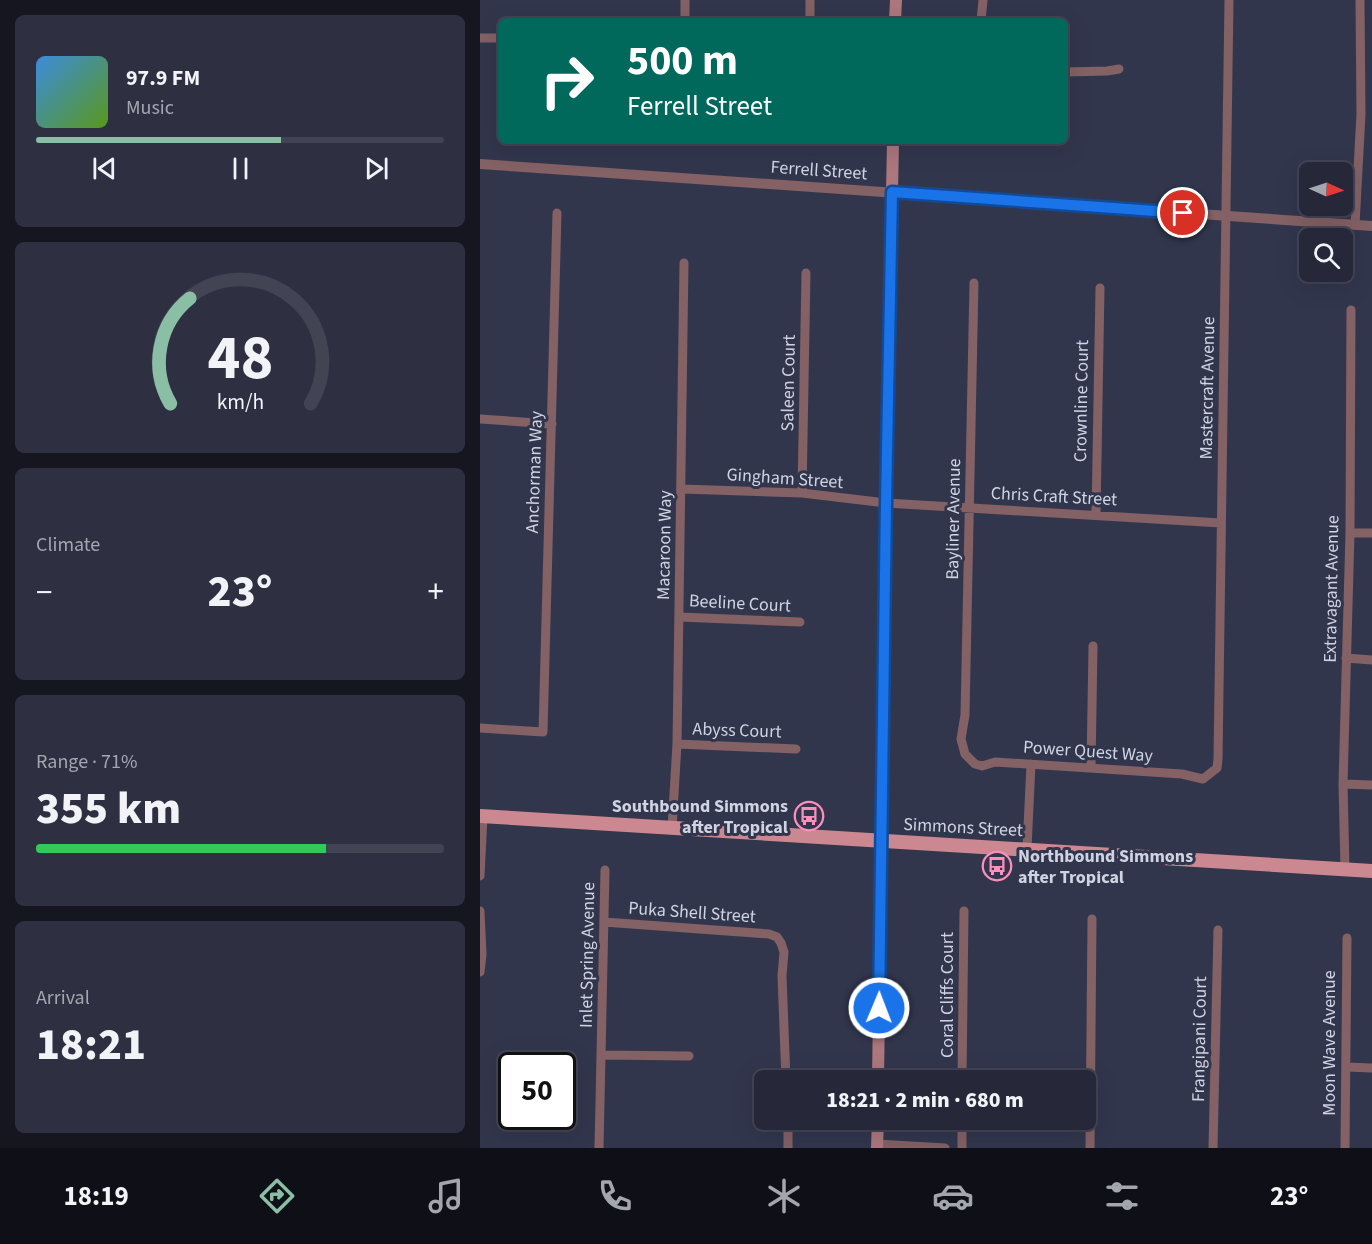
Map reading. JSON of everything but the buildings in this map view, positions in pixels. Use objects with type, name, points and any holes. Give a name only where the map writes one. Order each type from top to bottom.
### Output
[{"type":"main road","points":[[895,18],[896,0]]},
{"type":"main road","points":[[878,1070],[893,144]]},
{"type":"main road","name":"Simmons Street","points":[[481,816],[1372,871]]},
{"type":"main road","points":[[877,1146],[878,1130]]},
{"type":"street","points":[[685,0],[685,18]]},
{"type":"street","points":[[810,0],[810,18]]},
{"type":"street","points":[[981,18],[983,0]]},
{"type":"street","name":"Mastercraft Avenue","points":[[1212,774],[1218,759],[1229,0]]},
{"type":"street","points":[[1355,225],[1360,129],[1360,0]]},
{"type":"street","points":[[480,38],[498,38]]},
{"type":"street","points":[[1068,72],[1107,72],[1119,69]]},
{"type":"street","points":[[1360,129],[1372,130]]},
{"type":"street","name":"Ferrell Street","points":[[480,164],[1372,226]]},
{"type":"street","name":"Anchorman Way","points":[[480,728],[543,732],[557,213]]},
{"type":"street","name":"Macaroon Way","points":[[672,828],[677,744],[684,263]]},
{"type":"street","name":"Saleen Court","points":[[802,493],[807,273]]},
{"type":"street","name":"Bayliner Avenue","points":[[965,754],[961,739],[965,715],[974,283]]},
{"type":"street","name":"Crownline Court","points":[[1096,515],[1100,288]]},
{"type":"street","name":"Extravagant Avenue","points":[[1345,869],[1343,784],[1350,532],[1351,310]]},
{"type":"street","points":[[480,419],[552,424]]},
{"type":"street","name":"Gingham Street","points":[[682,489],[802,493],[886,503]]},
{"type":"street","name":"Chris Craft Street","points":[[886,503],[1221,523]]},
{"type":"street","points":[[1350,532],[1372,533]]},
{"type":"street","name":"Beeline Court","points":[[679,616],[800,622]]},
{"type":"street","points":[[1091,768],[1092,646]]},
{"type":"street","points":[[1346,658],[1372,660]]},
{"type":"street","name":"Abyss Court","points":[[677,744],[796,749]]},
{"type":"street","name":"Power Quest Way","points":[[965,754],[975,764],[982,766],[995,762],[1031,764],[1182,774],[1203,779],[1212,774]]},
{"type":"street","points":[[1027,848],[1031,764]]},
{"type":"street","points":[[1343,784],[1372,785]]},
{"type":"street","points":[[480,876],[481,816]]},
{"type":"street","name":"Inlet Spring Avenue","points":[[599,1148],[605,870]]},
{"type":"street","points":[[480,911],[480,972]]},
{"type":"street","name":"Coral Cliffs Court","points":[[962,1070],[964,911]]},
{"type":"street","points":[[1090,1148],[1092,918]]},
{"type":"street","name":"Puka Shell Street","points":[[604,922],[769,934],[777,937],[784,952],[782,976],[786,1070]]},
{"type":"street","name":"Frangipani Court","points":[[1214,1148],[1218,930]]},
{"type":"street","name":"Moon Wave Avenue","points":[[1345,1148],[1347,938]]},
{"type":"street","points":[[601,1055],[689,1056]]},
{"type":"street","points":[[1346,1067],[1372,1068]]},
{"type":"street","points":[[788,1130],[788,1148]]},
{"type":"street","points":[[962,1130],[962,1148]]},
{"type":"street","points":[[877,1146],[945,1148]]},
{"type":"place","name":"Southbound Simmons after Tropical","points":[[809,816]]},
{"type":"place","name":"Northbound Simmons after Tropical","points":[[997,866]]},
{"type":"route","points":[[879,1008],[892,192],[1183,213]]}]
